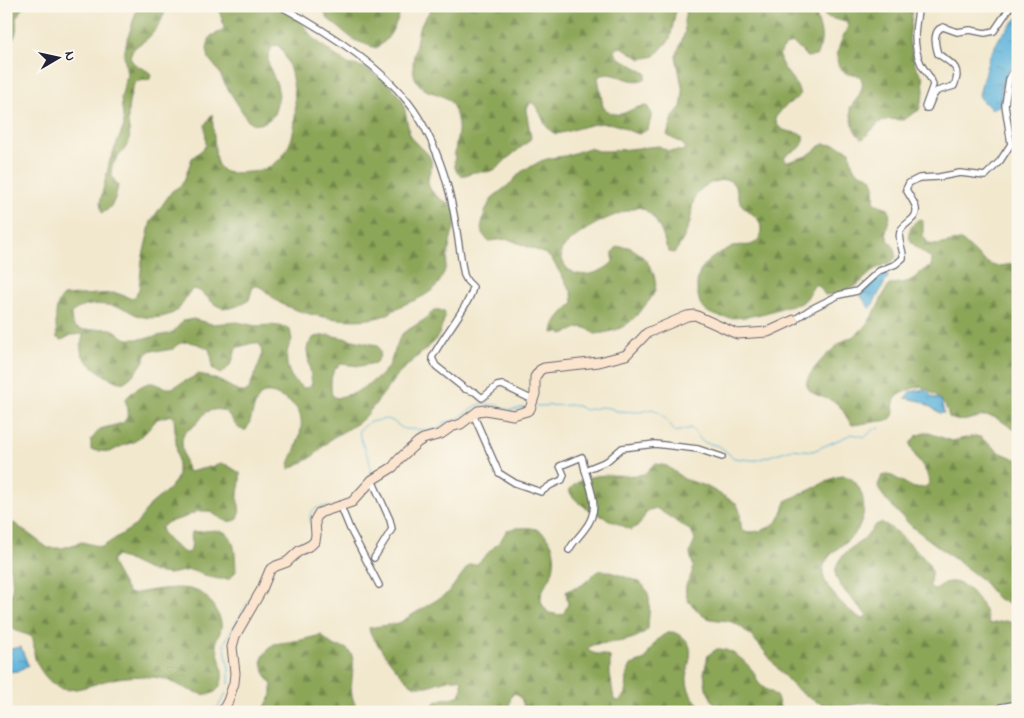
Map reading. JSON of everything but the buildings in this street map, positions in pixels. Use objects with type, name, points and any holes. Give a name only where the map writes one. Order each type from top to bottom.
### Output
[{"type":"street","points":[[280,6],[315,26],[369,64],[407,100],[426,132],[448,185],[464,275],[473,287],[466,303],[437,346],[432,358],[436,366],[465,389],[475,392],[480,398],[502,385],[532,404]]},
{"type":"street","points":[[919,6],[914,43],[921,64],[930,75],[933,85],[926,101],[926,108],[928,108],[933,96],[938,92],[954,86],[958,76],[956,68],[938,54],[935,37],[939,28],[943,27],[956,32],[970,30],[985,33],[994,31],[1011,6]]},
{"type":"street","points":[[222,712],[228,702],[234,683],[235,673],[232,647],[235,636],[262,589],[270,570],[290,560],[299,551],[312,545],[315,541],[315,520],[319,513],[341,506],[356,498],[372,480],[393,468],[399,459],[423,439],[441,434],[466,421],[481,409],[514,415],[521,414],[532,404],[535,377],[540,370],[599,362],[626,355],[647,333],[687,316],[695,315],[737,334],[768,332],[839,295],[857,291],[879,271],[896,264],[903,258],[903,249],[899,238],[900,231],[912,219],[916,211],[915,204],[906,189],[909,183],[919,178],[940,177],[960,173],[985,176],[994,168],[1011,144],[1004,105],[1009,80],[1018,63]]},
{"type":"street","points":[[473,414],[499,473],[515,483],[541,492],[551,484],[562,480],[564,475],[560,466],[582,457],[594,507],[592,520],[572,544],[570,550]]},
{"type":"street","points":[[585,470],[606,461],[622,448],[655,444],[698,449],[722,457]]},
{"type":"street","points":[[372,480],[390,520],[392,529],[374,558]]},
{"type":"street","points":[[341,506],[350,530],[379,585]]},
{"type":"street","points":[[997,712],[1001,707],[1018,706]]},
{"type":"green space","points":[[6,6],[24,6],[16,18],[14,37],[6,47]]},
{"type":"green space","points":[[138,6],[167,6],[157,28],[134,49],[130,56],[135,64],[151,74],[150,79],[135,82],[133,86],[128,108],[129,141],[112,167],[113,178],[118,185],[114,201],[102,213],[100,203],[110,160],[124,126],[121,98],[127,75],[124,54]]},
{"type":"green space","points":[[218,6],[250,6],[265,9],[291,10],[312,37],[336,56],[348,64],[363,67],[390,84],[403,101],[410,136],[427,153],[431,160],[428,180],[430,189],[437,196],[455,207],[455,223],[443,275],[435,288],[427,294],[400,306],[386,315],[372,319],[346,320],[305,313],[282,304],[258,286],[253,286],[249,300],[232,308],[217,306],[201,292],[193,289],[179,309],[160,317],[144,317],[123,308],[96,304],[89,305],[71,313],[75,326],[85,330],[111,329],[128,339],[168,334],[173,332],[183,321],[193,319],[212,324],[237,322],[256,326],[286,327],[290,330],[292,340],[287,353],[288,367],[293,379],[304,388],[312,384],[307,350],[314,337],[329,335],[377,345],[380,354],[379,359],[375,363],[360,366],[341,364],[337,367],[333,373],[331,386],[332,395],[336,398],[355,393],[379,377],[389,366],[403,333],[424,320],[434,310],[444,312],[445,317],[435,341],[400,372],[366,416],[358,423],[332,438],[311,458],[289,469],[301,429],[300,415],[293,405],[275,394],[265,393],[261,395],[254,407],[246,430],[237,426],[227,413],[222,410],[215,410],[206,412],[184,434],[182,439],[183,448],[189,472],[222,464],[240,473],[239,516],[234,521],[226,521],[208,511],[198,511],[168,522],[161,528],[162,532],[185,553],[190,552],[191,549],[192,532],[214,530],[226,533],[233,542],[236,571],[230,579],[219,579],[190,570],[169,574],[153,572],[116,556],[112,559],[112,564],[127,591],[131,594],[177,588],[194,590],[210,601],[221,622],[220,632],[216,640],[222,680],[216,691],[210,694],[197,693],[166,680],[139,676],[112,679],[75,689],[62,689],[49,680],[39,667],[34,656],[33,639],[29,635],[14,630],[8,619],[12,577],[6,556],[6,526],[14,523],[48,548],[62,548],[82,542],[102,547],[136,525],[150,505],[169,489],[178,475],[174,418],[171,415],[157,419],[134,442],[110,452],[91,450],[91,440],[100,429],[123,423],[128,412],[125,400],[145,384],[152,383],[172,388],[199,374],[218,380],[240,392],[245,392],[249,389],[262,356],[261,346],[257,343],[236,348],[231,363],[220,374],[212,368],[209,349],[195,343],[185,342],[173,349],[151,350],[135,373],[124,382],[120,382],[95,369],[86,360],[81,348],[84,334],[71,335],[62,340],[57,338],[56,310],[63,296],[116,293],[130,298],[135,297],[139,289],[142,260],[151,221],[172,191],[184,181],[192,158],[206,145],[205,125],[212,114],[216,160],[225,172],[251,172],[267,168],[279,159],[288,148],[293,134],[295,119],[294,87],[288,63],[281,48],[277,45],[272,47],[268,56],[269,66],[279,95],[274,115],[262,123],[252,123],[248,121],[218,70],[209,59],[207,49],[209,40],[211,36],[222,31],[224,27]]},
{"type":"green space","points":[[322,6],[403,6],[390,35],[376,48],[354,40],[327,18]]},
{"type":"green space","points":[[432,6],[675,6],[676,10],[670,39],[655,56],[641,59],[622,47],[617,48],[615,52],[618,57],[646,73],[646,78],[634,81],[610,74],[598,77],[603,107],[610,112],[620,114],[647,106],[652,114],[648,129],[639,134],[614,124],[599,123],[556,134],[547,127],[538,109],[531,102],[526,110],[531,137],[529,141],[495,169],[488,172],[474,172],[463,175],[458,173],[454,161],[458,126],[451,102],[445,97],[422,87],[417,82],[413,70],[418,32]]},
{"type":"green space","points":[[687,6],[816,6],[821,43],[816,56],[807,57],[793,43],[786,46],[779,55],[780,61],[796,84],[800,95],[785,106],[775,118],[782,129],[803,135],[800,148],[787,155],[784,159],[788,162],[807,156],[823,144],[837,145],[850,151],[852,164],[855,169],[869,176],[873,181],[874,203],[888,208],[890,213],[886,231],[895,248],[896,257],[893,261],[875,269],[856,286],[834,294],[825,295],[816,284],[807,298],[801,303],[742,317],[730,318],[709,313],[701,306],[698,294],[697,284],[702,268],[715,256],[724,251],[737,245],[753,244],[759,239],[761,231],[759,220],[741,204],[734,184],[727,180],[719,181],[710,183],[696,195],[687,230],[682,242],[674,253],[669,252],[660,229],[652,217],[645,210],[637,207],[615,215],[587,229],[561,250],[567,268],[573,272],[589,274],[606,268],[613,262],[613,252],[617,247],[628,247],[649,264],[656,284],[650,299],[628,323],[618,329],[595,334],[583,327],[563,334],[559,332],[553,333],[557,320],[573,303],[572,293],[553,261],[546,254],[508,239],[488,241],[481,228],[485,211],[493,197],[510,184],[521,172],[550,158],[565,156],[589,148],[598,151],[609,151],[659,146],[668,151],[683,151],[685,147],[679,141],[667,135],[674,115],[681,107],[682,102],[683,92],[676,56],[685,32],[684,21]]},
{"type":"green space","points":[[819,6],[913,6],[909,41],[915,65],[923,77],[924,92],[919,110],[903,120],[889,119],[880,122],[863,139],[859,136],[853,125],[850,108],[862,89],[862,80],[860,76],[848,74],[842,70],[838,65],[837,59],[840,45],[848,26],[846,22],[826,17]]},
{"type":"green space","points":[[919,219],[923,221],[923,236],[929,244],[938,245],[961,240],[983,260],[992,265],[1000,266],[1018,263],[1018,429],[1015,430],[989,416],[959,421],[954,420],[949,417],[945,406],[939,398],[921,386],[905,391],[895,399],[893,416],[889,420],[852,425],[836,403],[815,394],[807,386],[810,375],[820,362],[838,345],[857,334],[864,327],[888,286],[909,281],[923,270],[931,267],[931,258],[914,245],[909,236],[909,231]]},
{"type":"green space","points":[[926,432],[952,441],[975,436],[980,437],[999,452],[1018,460],[1018,608],[998,599],[981,579],[911,526],[879,490],[878,485],[882,476],[887,475],[914,488],[925,487],[929,484],[926,472],[910,444],[916,436]]},
{"type":"green space","points":[[656,464],[667,466],[684,479],[706,486],[734,502],[740,511],[742,530],[751,532],[767,528],[776,523],[787,500],[831,479],[844,476],[850,478],[860,490],[864,512],[861,523],[855,533],[830,556],[823,567],[825,580],[833,594],[845,607],[858,616],[863,619],[867,616],[838,581],[836,576],[837,564],[847,551],[864,539],[875,526],[881,523],[885,524],[906,541],[929,565],[931,571],[930,587],[934,589],[944,583],[951,582],[963,585],[973,593],[985,611],[990,624],[1005,621],[1018,623],[1018,701],[1005,699],[992,712],[893,712],[878,703],[862,703],[839,707],[831,706],[815,701],[802,693],[780,672],[750,635],[738,625],[705,617],[689,602],[686,585],[693,569],[690,554],[695,540],[691,531],[656,508],[647,511],[640,524],[631,530],[586,508],[572,496],[569,490],[586,478],[605,475],[644,474]]},
{"type":"green space","points":[[516,528],[536,529],[547,537],[551,543],[554,556],[553,569],[541,599],[543,606],[549,613],[560,615],[564,613],[568,604],[566,592],[583,584],[602,570],[639,582],[647,591],[650,605],[648,629],[643,634],[629,639],[592,645],[587,649],[592,653],[610,657],[610,674],[614,700],[619,701],[626,694],[627,674],[631,665],[645,660],[659,638],[673,632],[683,637],[688,643],[690,649],[687,679],[689,691],[706,712],[524,712],[522,701],[515,693],[511,696],[508,712],[429,712],[436,702],[459,695],[462,692],[461,679],[448,680],[427,686],[416,686],[404,678],[398,671],[370,633],[369,628],[399,623],[448,593],[469,565],[477,564],[501,540],[507,530]]},
{"type":"green space","points":[[321,635],[333,645],[348,650],[352,656],[352,696],[355,704],[362,712],[262,712],[272,695],[272,685],[264,672],[262,660],[270,647],[274,644]]},
{"type":"green space","points":[[717,649],[732,653],[746,663],[753,671],[758,682],[775,695],[781,712],[722,712],[713,702],[706,688],[704,673],[708,655]]},
{"type":"water","points":[[1018,17],[1018,50],[1002,88],[1003,103],[990,109],[989,105],[983,102],[979,95],[989,57],[1000,37]]},
{"type":"water","points":[[886,272],[888,277],[870,309],[861,294],[880,273]]},
{"type":"water","points":[[924,389],[933,397],[941,400],[944,413],[940,413],[921,401],[905,398],[910,392]]},
{"type":"water","points":[[21,647],[28,665],[18,671],[6,672],[6,653],[10,649]]},
{"type":"waterway","points":[[364,483],[368,476],[370,463],[360,438],[359,430],[369,422],[386,419],[391,420],[404,429],[433,430],[438,429],[445,422],[457,419],[482,404],[498,405],[505,409],[513,410],[524,407]]},
{"type":"waterway","points":[[536,406],[575,405],[586,410],[601,407],[616,411],[641,412],[652,409],[659,413],[675,432],[691,428],[703,442],[719,446],[734,458],[751,460],[757,460],[792,449],[813,451],[852,434],[865,437],[874,429],[880,428]]},
{"type":"waterway","points":[[312,528],[310,522],[312,511],[328,506]]},
{"type":"waterway","points":[[280,560],[289,554],[296,545],[307,542],[312,535]]},
{"type":"waterway","points":[[265,571],[266,566],[276,561]]},
{"type":"waterway","points":[[229,684],[229,669],[224,643],[262,579]]},
{"type":"waterway","points":[[215,712],[226,693]]}]
